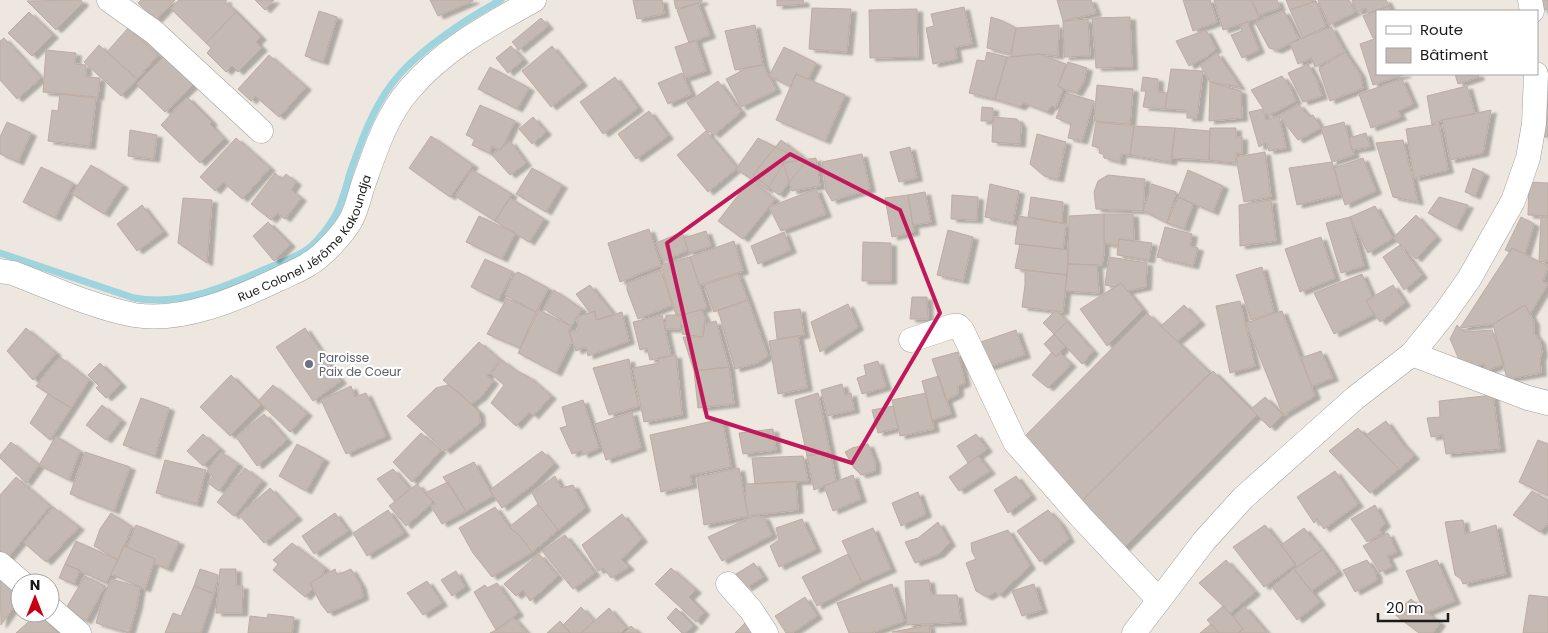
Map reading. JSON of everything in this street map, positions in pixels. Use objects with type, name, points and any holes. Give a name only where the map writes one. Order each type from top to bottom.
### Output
[{"type":"street","points":[[109,0],[154,32],[261,131]]},
{"type":"street","name":"Rue Colonel Jérôme Kakoundja","points":[[0,271],[13,273],[108,308],[135,315],[165,316],[192,312],[252,291],[311,263],[334,242],[351,220],[374,155],[394,110],[408,90],[468,37],[534,0]]},
{"type":"street","points":[[1134,633],[1204,541],[1243,498],[1356,398],[1412,354],[1445,313],[1469,279],[1513,201],[1528,158],[1534,124],[1536,75]]},
{"type":"street","points":[[912,340],[953,326],[958,326],[962,330],[1015,442],[1080,516],[1159,600]]},
{"type":"street","points":[[1412,354],[1528,398],[1548,403]]},
{"type":"street","points":[[0,564],[10,573]]},
{"type":"street","points":[[728,584],[751,610],[766,633]]},
{"type":"street","points":[[60,617],[79,633]]},
{"type":"highlighted area","points":[[790,154],[900,210],[940,313],[852,463],[707,417],[667,243]]},
{"type":"building","points":[[81,0],[83,3],[56,30],[27,1]]},
{"type":"building","points":[[141,0],[175,0],[156,20],[138,3]]},
{"type":"building","points":[[179,0],[227,0],[225,2],[236,12],[206,43],[171,9]]},
{"type":"building","points":[[255,0],[274,0],[265,10]]},
{"type":"building","points":[[430,0],[473,0],[473,1],[438,16]]},
{"type":"building","points":[[633,0],[662,0],[664,14],[637,19]]},
{"type":"building","points":[[674,0],[702,0],[702,2],[676,9]]},
{"type":"building","points":[[777,0],[803,0],[804,4],[777,6]]},
{"type":"building","points":[[1057,0],[1091,0],[1096,13],[1063,21]]},
{"type":"building","points":[[1183,0],[1210,0],[1217,22],[1193,31]]},
{"type":"building","points":[[1214,0],[1251,0],[1259,18],[1223,30]]},
{"type":"building","points":[[1252,0],[1277,0],[1280,8],[1259,15]]},
{"type":"building","points":[[1286,0],[1315,0],[1316,1],[1290,10]]},
{"type":"building","points":[[1318,0],[1349,0],[1355,12],[1329,25]]},
{"type":"building","points":[[1352,0],[1386,0],[1389,6],[1368,13],[1366,8],[1357,12]]},
{"type":"building","points":[[1541,0],[1548,0],[1548,9],[1542,10]]},
{"type":"building","points":[[1316,1],[1326,26],[1303,38],[1290,10]]},
{"type":"building","points":[[698,3],[710,35],[689,43],[677,10]]},
{"type":"building","points":[[1389,6],[1391,10],[1379,10]]},
{"type":"building","points":[[964,7],[972,44],[955,47],[957,59],[933,64],[926,28],[934,26],[931,14]]},
{"type":"building","points":[[812,8],[851,9],[847,52],[809,49]]},
{"type":"building","points":[[917,9],[918,57],[870,58],[869,10]]},
{"type":"building","points":[[319,11],[337,17],[323,62],[305,56]]},
{"type":"building","points":[[1284,11],[1299,39],[1277,50],[1269,48],[1255,22]]},
{"type":"building","points":[[1376,11],[1376,37],[1373,38],[1363,16]]},
{"type":"building","points":[[29,12],[53,35],[32,56],[8,33]]},
{"type":"building","points":[[236,12],[261,37],[256,42],[262,48],[238,72],[232,66],[226,72],[207,53],[211,48],[206,43]]},
{"type":"building","points":[[991,17],[1016,28],[1011,54],[987,48]]},
{"type":"building","points":[[1130,17],[1132,67],[1096,68],[1092,18]]},
{"type":"building","points":[[541,18],[548,26],[519,50],[512,42]]},
{"type":"building","points":[[1088,19],[1090,56],[1064,57],[1063,21]]},
{"type":"building","points":[[1247,21],[1259,50],[1242,58],[1231,35],[1242,31],[1240,26]]},
{"type":"building","points":[[755,25],[763,65],[735,70],[725,31]]},
{"type":"building","points":[[1059,25],[1058,56],[1039,54],[1011,57],[1016,28]]},
{"type":"building","points":[[1331,27],[1345,52],[1315,67],[1311,58],[1298,64],[1290,43]]},
{"type":"building","points":[[128,28],[158,55],[137,79],[107,52]]},
{"type":"building","points":[[1206,30],[1216,49],[1189,66],[1176,41]]},
{"type":"building","points":[[4,38],[41,78],[17,99],[0,80],[0,41]]},
{"type":"building","points":[[1376,38],[1376,75],[1403,75],[1373,85],[1360,44]]},
{"type":"building","points":[[696,40],[706,71],[685,78],[675,47]]},
{"type":"building","points":[[99,45],[137,79],[121,96],[84,62]]},
{"type":"building","points":[[511,46],[523,60],[508,73],[496,58]]},
{"type":"building","points":[[552,46],[582,83],[551,107],[522,71]]},
{"type":"building","points":[[784,47],[816,63],[808,79],[796,74],[791,87],[769,76]]},
{"type":"building","points":[[46,50],[76,53],[75,64],[86,65],[86,77],[100,78],[98,97],[43,92]]},
{"type":"building","points":[[987,52],[1007,57],[995,99],[969,93],[977,60],[985,61]]},
{"type":"building","points":[[1345,52],[1360,74],[1363,88],[1330,101],[1319,69]]},
{"type":"building","points":[[1217,53],[1240,87],[1210,82],[1200,65]]},
{"type":"building","points":[[1039,54],[1066,64],[1058,86],[1063,89],[1056,107],[1051,106],[1047,112],[1024,103],[1020,107],[995,99],[1007,57]]},
{"type":"building","points":[[165,55],[194,84],[165,112],[136,84]]},
{"type":"building","points":[[269,55],[306,87],[279,117],[255,96],[251,101],[238,89]]},
{"type":"building","points":[[1068,62],[1087,68],[1084,81],[1077,93],[1058,86]]},
{"type":"building","points":[[1308,64],[1318,83],[1322,96],[1303,102],[1288,73]]},
{"type":"building","points":[[763,65],[776,90],[741,107],[726,79],[749,67]]},
{"type":"building","points":[[490,67],[529,88],[517,109],[478,89]]},
{"type":"building","points":[[1171,69],[1203,71],[1197,118],[1187,118],[1187,110],[1165,109]]},
{"type":"building","points":[[682,73],[691,94],[668,104],[658,83]]},
{"type":"building","points":[[796,74],[845,95],[825,141],[776,120]]},
{"type":"building","points":[[1455,75],[1478,75],[1479,77],[1458,84]]},
{"type":"building","points":[[1282,76],[1290,87],[1296,101],[1268,116],[1251,90]]},
{"type":"building","points":[[615,77],[638,108],[603,134],[580,102]]},
{"type":"building","points":[[1143,77],[1158,79],[1158,92],[1167,93],[1165,109],[1143,107],[1146,91],[1141,91]]},
{"type":"building","points":[[1402,79],[1413,104],[1398,111],[1401,117],[1371,128],[1359,94]]},
{"type":"building","points":[[718,81],[741,112],[714,135],[710,131],[708,133],[687,103]]},
{"type":"building","points":[[1210,82],[1241,91],[1242,118],[1209,121]]},
{"type":"building","points":[[1097,85],[1133,89],[1130,124],[1094,121]]},
{"type":"building","points":[[1467,86],[1475,114],[1442,120],[1432,125],[1427,96]]},
{"type":"building","points":[[1543,92],[1548,92],[1548,137],[1543,137]]},
{"type":"building","points":[[1066,93],[1094,101],[1082,141],[1068,138],[1071,124],[1056,118]]},
{"type":"building","points":[[60,94],[96,98],[90,146],[48,141],[52,110],[58,111]]},
{"type":"building","points":[[187,97],[212,122],[210,124],[224,139],[200,163],[161,125]]},
{"type":"building","points":[[1298,104],[1309,117],[1313,115],[1321,128],[1298,140],[1279,116]]},
{"type":"building","points":[[480,105],[515,121],[501,150],[492,146],[489,153],[472,145],[475,139],[466,135]]},
{"type":"building","points":[[982,107],[993,108],[993,121],[981,121]]},
{"type":"building","points":[[1263,109],[1266,120],[1279,116],[1286,148],[1269,151],[1266,143],[1259,147],[1249,112]]},
{"type":"building","points":[[1491,110],[1483,153],[1450,160],[1442,120]]},
{"type":"building","points":[[649,111],[668,136],[636,159],[618,134]]},
{"type":"building","points":[[533,117],[546,132],[532,144],[519,129]]},
{"type":"building","points":[[993,117],[1017,119],[1021,125],[1020,144],[992,142]]},
{"type":"building","points":[[7,122],[31,133],[18,162],[0,154],[0,137]]},
{"type":"building","points":[[1096,122],[1134,126],[1130,155],[1121,154],[1120,162],[1104,158],[1103,154],[1099,153],[1100,148],[1092,146]]},
{"type":"building","points":[[1344,122],[1354,155],[1332,162],[1321,128]]},
{"type":"building","points":[[1439,124],[1448,170],[1414,178],[1406,129]]},
{"type":"building","points":[[1134,126],[1175,128],[1171,162],[1130,155]]},
{"type":"building","points":[[1175,128],[1210,131],[1209,160],[1172,158]]},
{"type":"building","points":[[1210,128],[1236,128],[1236,137],[1242,137],[1242,153],[1236,153],[1236,163],[1209,160]]},
{"type":"building","points":[[130,130],[157,135],[154,159],[128,156]]},
{"type":"building","points":[[706,131],[737,168],[708,192],[677,155]]},
{"type":"building","points":[[1366,133],[1370,147],[1352,150],[1349,138]]},
{"type":"building","points":[[1037,134],[1066,142],[1058,179],[1044,176],[1030,164]]},
{"type":"building","points":[[431,136],[473,165],[450,197],[409,168]]},
{"type":"building","points":[[236,138],[270,168],[242,199],[223,182],[215,191],[200,177]]},
{"type":"building","points":[[758,138],[789,154],[767,190],[736,169]]},
{"type":"building","points":[[781,140],[807,160],[779,195],[753,175]]},
{"type":"building","points":[[1403,140],[1418,202],[1393,197],[1376,143]]},
{"type":"building","points":[[510,141],[526,163],[510,175],[492,155]]},
{"type":"building","points":[[910,147],[917,178],[899,182],[890,152]]},
{"type":"building","points":[[1265,152],[1271,197],[1244,202],[1236,157]]},
{"type":"building","points":[[862,154],[870,189],[832,201],[826,191],[822,162]]},
{"type":"building","points":[[816,158],[820,186],[792,191],[783,163]]},
{"type":"building","points":[[1363,158],[1376,191],[1345,205],[1334,168]]},
{"type":"building","points":[[1332,162],[1341,194],[1297,205],[1289,168]]},
{"type":"building","points":[[91,165],[123,185],[104,214],[72,194]]},
{"type":"building","points":[[41,167],[73,183],[55,218],[23,202]]},
{"type":"building","points":[[532,168],[562,185],[546,212],[516,194]]},
{"type":"building","points":[[1473,168],[1484,173],[1475,196],[1465,192]]},
{"type":"building","points":[[472,170],[512,194],[495,221],[455,196]]},
{"type":"building","points":[[1188,170],[1223,186],[1213,212],[1178,197]]},
{"type":"building","points":[[275,173],[282,179],[286,174],[296,182],[291,190],[301,198],[285,219],[277,213],[271,220],[251,204]]},
{"type":"building","points":[[1108,175],[1145,179],[1143,211],[1096,209],[1094,192],[1098,181]]},
{"type":"building","points":[[750,180],[775,199],[743,239],[718,221]]},
{"type":"building","points":[[1529,182],[1548,183],[1548,216],[1528,215]]},
{"type":"building","points":[[990,184],[1019,191],[1013,223],[985,217]]},
{"type":"building","points":[[1152,184],[1176,192],[1167,223],[1143,211]]},
{"type":"building","points":[[816,189],[826,214],[781,231],[769,207]]},
{"type":"building","points":[[925,192],[931,222],[913,225],[908,195]]},
{"type":"building","points":[[908,195],[914,232],[892,237],[885,198]]},
{"type":"building","points":[[952,195],[978,197],[977,220],[951,219]]},
{"type":"building","points":[[1031,197],[1063,202],[1062,223],[1028,217]]},
{"type":"building","points":[[1178,197],[1193,204],[1184,229],[1167,223]]},
{"type":"building","points":[[1439,197],[1468,205],[1456,228],[1428,213]]},
{"type":"building","points":[[183,198],[212,200],[207,263],[178,243]]},
{"type":"building","points":[[510,198],[544,219],[529,242],[495,221]]},
{"type":"building","points":[[1271,200],[1276,241],[1240,246],[1239,205]]},
{"type":"building","points":[[142,205],[163,232],[137,251],[117,224]]},
{"type":"building","points":[[1375,206],[1393,238],[1368,253],[1350,217]]},
{"type":"building","points":[[1104,214],[1104,253],[1102,265],[1068,264],[1069,216]]},
{"type":"building","points":[[1104,214],[1133,214],[1134,241],[1119,239],[1118,246],[1104,243]]},
{"type":"building","points":[[1416,215],[1436,237],[1416,259],[1393,238]]},
{"type":"building","points":[[479,216],[515,233],[502,259],[466,242]]},
{"type":"building","points":[[1019,216],[1066,224],[1063,249],[1015,244]]},
{"type":"building","points":[[1350,217],[1364,266],[1341,273],[1326,223]]},
{"type":"building","points":[[1521,217],[1534,224],[1525,254],[1512,248],[1510,252],[1505,250]]},
{"type":"building","points":[[1541,217],[1548,217],[1548,261],[1539,262]]},
{"type":"building","points":[[268,222],[290,244],[274,261],[253,236]]},
{"type":"building","points":[[1165,227],[1192,234],[1190,246],[1198,248],[1193,266],[1157,257]]},
{"type":"building","points":[[649,229],[661,265],[620,282],[608,243]]},
{"type":"building","points":[[948,230],[973,237],[963,281],[937,275]]},
{"type":"building","points":[[706,231],[711,246],[689,253],[684,238]]},
{"type":"building","points":[[682,232],[688,250],[663,261],[656,243]]},
{"type":"building","points":[[784,232],[791,250],[758,264],[751,246]]},
{"type":"building","points":[[1321,237],[1335,278],[1300,292],[1285,249]]},
{"type":"building","points":[[1119,239],[1152,243],[1149,260],[1117,255]]},
{"type":"building","points":[[734,241],[743,271],[699,285],[690,257]]},
{"type":"building","points":[[863,242],[891,243],[891,281],[862,281]]},
{"type":"building","points":[[1020,244],[1068,250],[1067,275],[1015,268]]},
{"type":"building","points":[[1400,245],[1422,275],[1404,290],[1383,257]]},
{"type":"building","points":[[1512,248],[1548,266],[1543,282],[1548,284],[1530,314],[1525,305],[1493,324],[1460,328]]},
{"type":"building","points":[[690,257],[707,308],[676,315],[661,265]]},
{"type":"building","points":[[1109,257],[1147,263],[1146,287],[1127,291],[1121,283],[1115,287],[1105,285]]},
{"type":"building","points":[[485,259],[513,272],[498,300],[471,287]]},
{"type":"building","points":[[1068,264],[1097,265],[1099,293],[1065,291]]},
{"type":"building","points":[[1262,267],[1274,312],[1251,320],[1236,275]]},
{"type":"building","points":[[661,270],[672,305],[638,319],[627,290],[627,283]]},
{"type":"building","points":[[1025,270],[1067,275],[1063,312],[1022,307]]},
{"type":"building","points":[[518,272],[548,288],[536,312],[505,295],[513,276]]},
{"type":"building","points":[[738,274],[748,300],[714,312],[704,285]]},
{"type":"building","points":[[1362,274],[1372,297],[1366,301],[1374,314],[1334,334],[1314,293]]},
{"type":"building","points":[[1121,283],[1143,310],[1107,346],[1080,309]]},
{"type":"building","points":[[590,285],[614,315],[596,320],[595,311],[590,313],[576,294]]},
{"type":"building","points":[[1393,285],[1405,303],[1380,322],[1366,301]]},
{"type":"building","points":[[554,290],[582,309],[571,326],[544,309]]},
{"type":"building","points":[[912,297],[927,297],[928,319],[910,319]]},
{"type":"building","points":[[507,298],[536,312],[520,348],[487,334]]},
{"type":"building","points":[[748,300],[768,356],[757,363],[735,369],[718,310]]},
{"type":"building","points":[[1240,301],[1255,366],[1230,373],[1216,306]]},
{"type":"building","points":[[848,304],[858,327],[820,352],[811,322]]},
{"type":"building","points":[[1184,305],[1200,322],[1177,341],[1161,326]]},
{"type":"building","points":[[1525,305],[1534,322],[1534,333],[1540,341],[1542,353],[1540,359],[1541,373],[1507,379],[1493,324]]},
{"type":"building","points":[[800,309],[804,335],[777,339],[774,312]]},
{"type":"building","points":[[539,310],[571,326],[569,332],[572,341],[556,373],[518,353]]},
{"type":"building","points":[[701,310],[705,318],[703,337],[682,334],[684,314]]},
{"type":"building","points":[[1056,310],[1067,322],[1054,334],[1043,323]]},
{"type":"building","points":[[595,311],[596,320],[622,312],[629,341],[588,356],[586,347],[576,351],[569,332],[578,330],[577,317]]},
{"type":"building","points":[[1282,311],[1315,396],[1283,415],[1246,323]]},
{"type":"building","points":[[1147,313],[1210,373],[1079,504],[1018,443]]},
{"type":"building","points":[[662,315],[671,356],[650,360],[647,348],[640,350],[633,322]]},
{"type":"building","points":[[666,315],[682,315],[680,329],[665,329]]},
{"type":"building","points":[[716,321],[729,367],[694,371],[683,337],[703,337],[705,324]]},
{"type":"building","points":[[1067,322],[1093,351],[1082,364],[1054,334]]},
{"type":"building","points":[[1457,325],[1464,332],[1492,330],[1504,364],[1486,371],[1484,363],[1471,369],[1461,364],[1450,339]]},
{"type":"building","points":[[26,328],[56,353],[33,380],[7,351]]},
{"type":"building","name":"Paroisse Paix de Coeur","points":[[305,328],[341,381],[313,401],[276,347]]},
{"type":"building","points":[[1016,330],[1025,355],[985,368],[975,344]]},
{"type":"building","points":[[1054,334],[1065,346],[1056,357],[1044,344]]},
{"type":"building","points":[[798,336],[807,388],[778,394],[769,341]]},
{"type":"building","points":[[479,342],[500,360],[487,376],[493,381],[481,397],[471,404],[443,380]]},
{"type":"building","points":[[1321,351],[1333,378],[1312,386],[1301,358]]},
{"type":"building","points":[[958,352],[965,383],[958,386],[958,394],[946,400],[932,359]]},
{"type":"building","points":[[1052,352],[1056,357],[1059,353],[1071,364],[1048,388],[1032,375]]},
{"type":"building","points":[[676,355],[682,415],[644,422],[633,368],[659,363],[658,358]]},
{"type":"building","points":[[60,357],[89,380],[71,408],[36,386]]},
{"type":"building","points":[[629,359],[639,406],[609,415],[593,368]]},
{"type":"building","points":[[502,360],[515,370],[529,377],[551,396],[533,416],[529,412],[516,426],[491,403],[504,385],[491,374]]},
{"type":"building","points":[[878,361],[886,387],[862,394],[857,378],[866,375],[864,365]]},
{"type":"building","points":[[100,363],[121,384],[106,398],[96,388],[99,386],[88,375]]},
{"type":"building","points":[[729,367],[734,404],[698,408],[694,371]]},
{"type":"building","points":[[1213,371],[1257,415],[1122,550],[1079,504]]},
{"type":"building","points":[[231,375],[261,405],[230,436],[200,407]]},
{"type":"building","points":[[939,376],[951,414],[932,420],[922,381]]},
{"type":"building","points":[[842,384],[845,395],[851,393],[854,410],[827,416],[821,390]]},
{"type":"building","points":[[273,385],[307,413],[290,432],[258,401]]},
{"type":"building","points":[[448,385],[461,394],[479,412],[480,423],[445,451],[407,416],[436,388]]},
{"type":"building","points":[[351,386],[355,397],[366,393],[386,436],[346,454],[321,400]]},
{"type":"building","points":[[818,393],[830,452],[807,456],[795,400]]},
{"type":"building","points":[[926,393],[934,429],[900,436],[892,400]]},
{"type":"building","points":[[48,394],[71,408],[50,440],[30,423]]},
{"type":"building","points":[[1493,395],[1500,449],[1446,454],[1443,435],[1431,437],[1427,418],[1440,417],[1439,401]]},
{"type":"building","points":[[1265,397],[1283,415],[1270,428],[1251,409]]},
{"type":"building","points":[[141,398],[169,408],[155,456],[123,445]]},
{"type":"building","points":[[583,400],[599,448],[583,455],[581,450],[572,454],[560,428],[567,426],[562,407]]},
{"type":"building","points":[[102,405],[121,420],[106,440],[86,425]]},
{"type":"building","points":[[893,406],[898,428],[878,433],[872,410]]},
{"type":"building","points":[[632,412],[641,448],[606,460],[595,424]]},
{"type":"building","points":[[264,414],[287,440],[257,466],[236,437]]},
{"type":"building","points":[[722,419],[731,467],[690,475],[692,485],[661,492],[650,435]]},
{"type":"building","points":[[1386,421],[1414,456],[1399,469],[1366,435]]},
{"type":"building","points":[[1358,428],[1399,469],[1370,493],[1329,451]]},
{"type":"building","points":[[773,429],[776,450],[743,454],[739,433]]},
{"type":"building","points":[[421,433],[441,450],[412,482],[393,462]]},
{"type":"building","points":[[203,434],[220,449],[203,466],[187,451]]},
{"type":"building","points":[[976,434],[987,449],[968,463],[957,446]]},
{"type":"building","points":[[56,436],[80,451],[69,480],[39,465]]},
{"type":"building","points":[[1538,440],[1548,444],[1548,496],[1519,482]]},
{"type":"building","points":[[11,442],[39,465],[26,483],[0,458],[0,455]]},
{"type":"building","points":[[297,444],[324,459],[306,491],[279,476]]},
{"type":"building","points":[[868,444],[875,462],[875,471],[861,475],[854,468],[845,452]]},
{"type":"building","points":[[542,451],[554,464],[535,483],[502,508],[490,490]]},
{"type":"building","points":[[85,452],[130,467],[114,511],[70,494]]},
{"type":"building","points":[[221,452],[238,464],[219,491],[208,483],[213,476],[207,471]]},
{"type":"building","points":[[830,452],[836,481],[814,490],[807,456]]},
{"type":"building","points":[[803,456],[808,481],[755,484],[752,458]]},
{"type":"building","points":[[978,456],[990,471],[959,491],[949,477]]},
{"type":"building","points":[[165,460],[206,470],[197,504],[156,493]]},
{"type":"building","points":[[474,462],[493,496],[466,511],[443,477]]},
{"type":"building","points":[[245,468],[262,481],[234,516],[217,502]]},
{"type":"building","points":[[739,468],[748,516],[704,525],[697,477]]},
{"type":"building","points":[[393,469],[410,489],[395,502],[377,479]]},
{"type":"building","points":[[1335,471],[1358,504],[1324,529],[1317,519],[1314,523],[1297,497]]},
{"type":"building","points":[[853,475],[861,499],[833,511],[824,486]]},
{"type":"building","points":[[555,476],[561,488],[573,485],[585,508],[558,530],[532,493]]},
{"type":"building","points":[[1016,476],[1031,496],[1008,513],[994,490]]},
{"type":"building","points":[[16,477],[50,506],[6,560],[0,555],[0,495]]},
{"type":"building","points":[[796,481],[798,510],[748,516],[745,500],[746,484]]},
{"type":"building","points":[[448,482],[466,511],[442,524],[430,505],[436,504],[425,493]]},
{"type":"building","points":[[417,484],[433,502],[406,526],[389,506]]},
{"type":"building","points":[[270,488],[297,517],[264,543],[239,515]]},
{"type":"building","points":[[1532,491],[1548,500],[1548,523],[1540,532],[1513,515]]},
{"type":"building","points":[[918,492],[926,514],[901,526],[892,503]]},
{"type":"building","points":[[538,504],[558,530],[532,552],[519,535],[509,527]]},
{"type":"building","points":[[1375,505],[1385,524],[1379,529],[1382,533],[1367,542],[1351,519]]},
{"type":"building","points":[[53,507],[79,527],[46,562],[24,543]]},
{"type":"building","points":[[495,507],[509,527],[519,535],[532,552],[492,577],[473,553],[459,528]]},
{"type":"building","points":[[388,510],[404,533],[367,556],[353,533]]},
{"type":"building","points":[[1048,510],[1060,523],[1069,539],[1040,562],[1017,531]]},
{"type":"building","points":[[111,513],[132,527],[118,560],[94,546],[100,529]]},
{"type":"building","points":[[335,513],[348,531],[314,554],[302,536]]},
{"type":"building","points":[[622,514],[642,539],[621,559],[629,567],[611,578],[603,568],[598,571],[582,545]]},
{"type":"building","points":[[754,516],[764,517],[772,535],[722,561],[708,537]]},
{"type":"building","points":[[802,519],[816,549],[779,567],[770,546],[779,540],[776,528]]},
{"type":"building","points":[[1463,520],[1465,534],[1496,525],[1506,574],[1463,584],[1461,579],[1455,575],[1445,522]]},
{"type":"building","points":[[938,522],[950,543],[939,554],[915,563],[905,542],[918,538]]},
{"type":"building","points":[[136,525],[179,542],[167,569],[154,563],[155,559],[127,547]]},
{"type":"building","points":[[1265,525],[1296,564],[1264,587],[1233,547]]},
{"type":"building","points":[[873,528],[891,569],[862,582],[842,541]]},
{"type":"building","points":[[1304,528],[1322,550],[1297,567],[1281,545]]},
{"type":"building","points":[[1008,530],[1030,566],[999,595],[995,592],[987,597],[976,591],[966,563],[976,559],[972,552],[971,543]]},
{"type":"building","points":[[1388,533],[1397,552],[1387,556],[1392,567],[1380,572],[1363,546]]},
{"type":"building","points":[[565,535],[595,573],[573,589],[542,551]]},
{"type":"building","points":[[76,541],[118,560],[106,583],[65,564]]},
{"type":"building","points":[[292,543],[325,568],[321,577],[310,583],[313,589],[305,597],[273,570],[278,564],[273,560]]},
{"type":"building","points":[[124,546],[155,559],[145,589],[111,574]]},
{"type":"building","points":[[1322,550],[1338,572],[1311,591],[1294,569]]},
{"type":"building","points":[[539,554],[558,576],[530,601],[523,590],[516,596],[504,584]]},
{"type":"building","points":[[848,554],[862,582],[817,606],[802,577]]},
{"type":"building","points":[[1226,560],[1255,592],[1230,613],[1199,583]]},
{"type":"building","points":[[1367,560],[1376,573],[1377,580],[1355,592],[1343,570]]},
{"type":"building","points":[[1437,560],[1455,601],[1425,613],[1406,571]]},
{"type":"building","points":[[754,563],[763,577],[746,588],[736,574]]},
{"type":"building","points":[[65,564],[80,570],[74,584],[60,578]]},
{"type":"building","points":[[671,568],[696,590],[689,597],[704,612],[696,622],[655,584]]},
{"type":"building","points":[[200,569],[218,575],[214,594],[194,586]]},
{"type":"building","points":[[220,569],[236,569],[236,586],[243,586],[242,613],[216,613]]},
{"type":"building","points":[[335,569],[337,575],[351,569],[361,586],[363,597],[328,613],[310,583]]},
{"type":"building","points":[[1294,569],[1320,602],[1297,620],[1272,587]]},
{"type":"building","points":[[456,571],[465,587],[452,596],[441,580]]},
{"type":"building","points":[[0,574],[10,584],[10,612],[1,625]]},
{"type":"building","points":[[85,576],[105,586],[86,621],[65,610]]},
{"type":"building","points":[[111,579],[140,587],[129,633],[96,623]]},
{"type":"building","points":[[929,580],[931,595],[957,595],[961,622],[907,625],[905,581]]},
{"type":"building","points":[[427,581],[442,603],[423,615],[407,593]]},
{"type":"building","points":[[497,583],[518,613],[496,630],[474,592],[485,585],[487,588]]},
{"type":"building","points":[[892,584],[904,621],[871,633],[849,633],[837,603]]},
{"type":"building","points":[[1034,584],[1042,610],[1022,616],[1012,591]]},
{"type":"building","points":[[194,586],[214,594],[201,633],[165,633],[173,613],[181,616]]},
{"type":"building","points":[[1529,595],[1548,597],[1548,633],[1523,633]]},
{"type":"building","points":[[805,597],[817,616],[792,633],[786,633],[775,616]]},
{"type":"building","points":[[1411,599],[1440,623],[1433,633],[1419,633],[1394,614]]},
{"type":"building","points":[[1223,606],[1243,629],[1238,633],[1219,633],[1207,620]]},
{"type":"building","points":[[1244,606],[1267,633],[1238,633],[1243,629],[1234,617]]},
{"type":"building","points":[[581,607],[594,621],[581,633],[570,633],[563,625]]},
{"type":"building","points":[[609,608],[626,628],[621,633],[581,633]]},
{"type":"building","points":[[676,608],[693,625],[686,633],[682,633],[667,618]]},
{"type":"building","points":[[268,614],[294,617],[292,633],[248,633],[250,616],[267,618]]},
{"type":"building","points":[[514,618],[527,633],[490,633],[496,630]]},
{"type":"building","points":[[560,621],[570,633],[547,633]]},
{"type":"building","points":[[27,623],[48,623],[58,633],[16,633]]},
{"type":"building","points":[[745,623],[754,633],[735,633]]},
{"type":"building","points":[[1211,624],[1219,633],[1200,633]]},
{"type":"building","points":[[929,625],[930,633],[892,632]]},
{"type":"building","points":[[631,626],[639,633],[624,633]]},
{"type":"waterway","points":[[0,253],[134,298],[151,300],[184,298],[215,290],[293,258],[316,241],[335,216],[342,201],[367,127],[391,85],[413,60],[442,37],[501,0]]},
{"type":"place","name":"Paroisse Paix de Coeur","points":[[309,364]]}]
